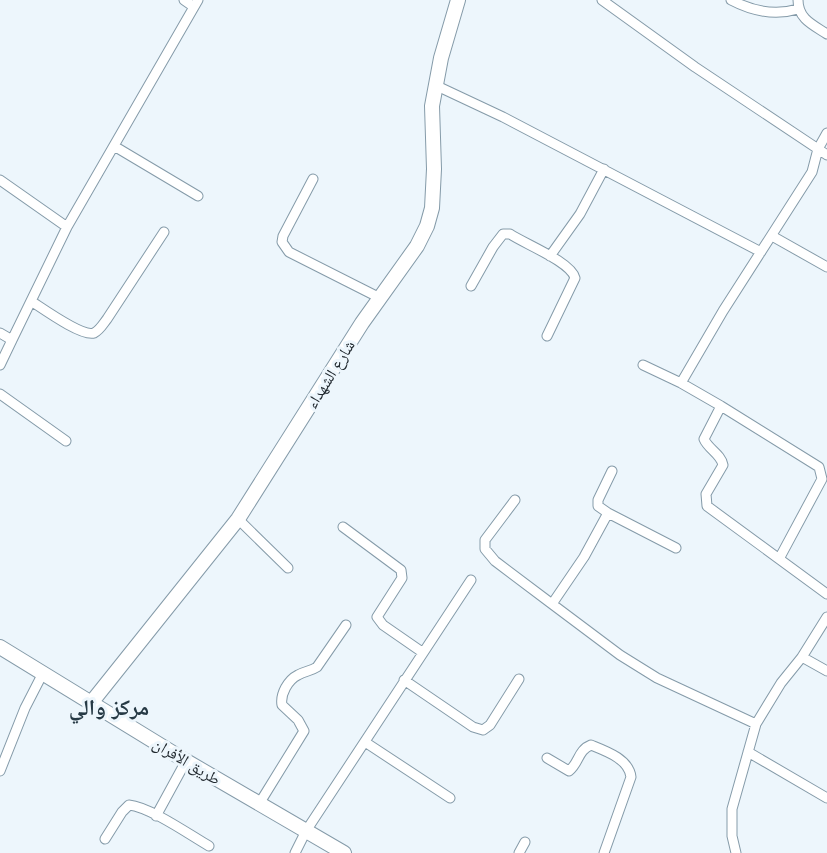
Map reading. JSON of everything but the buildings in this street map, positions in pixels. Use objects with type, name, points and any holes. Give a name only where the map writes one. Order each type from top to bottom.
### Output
[{"type":"street","points":[[0,365],[67,227],[196,4],[184,0]]},
{"type":"street","name":"شارع الشهداء","points":[[92,704],[238,519],[428,226],[432,208],[434,169],[432,106],[441,58],[458,0]]},
{"type":"street","points":[[602,0],[694,68],[827,155]]},
{"type":"street","points":[[731,0],[758,12],[792,11],[798,4],[804,19],[827,34]]},
{"type":"street","points":[[437,86],[503,117],[761,252]]},
{"type":"street","points":[[681,383],[723,311],[812,172],[818,149],[827,133]]},
{"type":"street","points":[[114,146],[198,196]]},
{"type":"street","points":[[550,256],[580,213],[604,169]]},
{"type":"street","points":[[313,178],[283,236],[284,246],[289,252],[380,298]]},
{"type":"street","points":[[0,180],[67,227]]},
{"type":"street","points":[[31,301],[81,331],[94,333],[107,319],[164,232]]},
{"type":"street","points":[[471,286],[502,234],[510,234],[550,256],[572,272],[575,278],[548,336]]},
{"type":"street","points":[[772,236],[827,267]]},
{"type":"street","points":[[0,333],[12,340]]},
{"type":"street","points":[[643,365],[722,406],[813,462],[821,472],[822,479],[779,559]]},
{"type":"street","points":[[0,394],[66,441]]},
{"type":"street","points":[[722,406],[705,435],[705,443],[720,458],[723,465],[706,494],[706,503],[710,510],[827,594]]},
{"type":"street","points":[[612,471],[598,500],[598,506],[676,548]]},
{"type":"street","points":[[515,500],[485,540],[485,549],[495,561],[620,655],[657,678],[756,724]]},
{"type":"street","points":[[552,604],[584,557],[608,513]]},
{"type":"street","points":[[238,519],[288,568]]},
{"type":"street","points":[[343,527],[401,570],[402,578],[377,617],[383,625],[422,652]]},
{"type":"street","points":[[295,853],[306,831],[471,580]]},
{"type":"street","points":[[736,853],[732,836],[732,809],[756,724],[781,683],[802,657],[827,617]]},
{"type":"street","points":[[259,804],[304,731],[298,720],[282,705],[282,694],[296,675],[317,667],[346,625]]},
{"type":"street","name":"طريق الأفران","points":[[0,648],[186,761],[344,853]]},
{"type":"street","points":[[802,657],[827,671]]},
{"type":"street","points":[[0,771],[25,708],[43,673]]},
{"type":"street","points":[[404,680],[473,727],[483,730],[490,725],[519,679]]},
{"type":"street","points":[[365,742],[450,798]]},
{"type":"street","points":[[547,758],[569,771],[583,749],[591,745],[618,758],[629,768],[632,777],[604,853]]},
{"type":"street","points":[[748,752],[827,798]]},
{"type":"street","points":[[156,816],[186,761]]},
{"type":"street","points":[[105,839],[129,805],[156,816],[209,846]]},
{"type":"street","points":[[519,853],[525,842]]},
{"type":"district","name":"مركز والي","points":[[109,707]]}]
